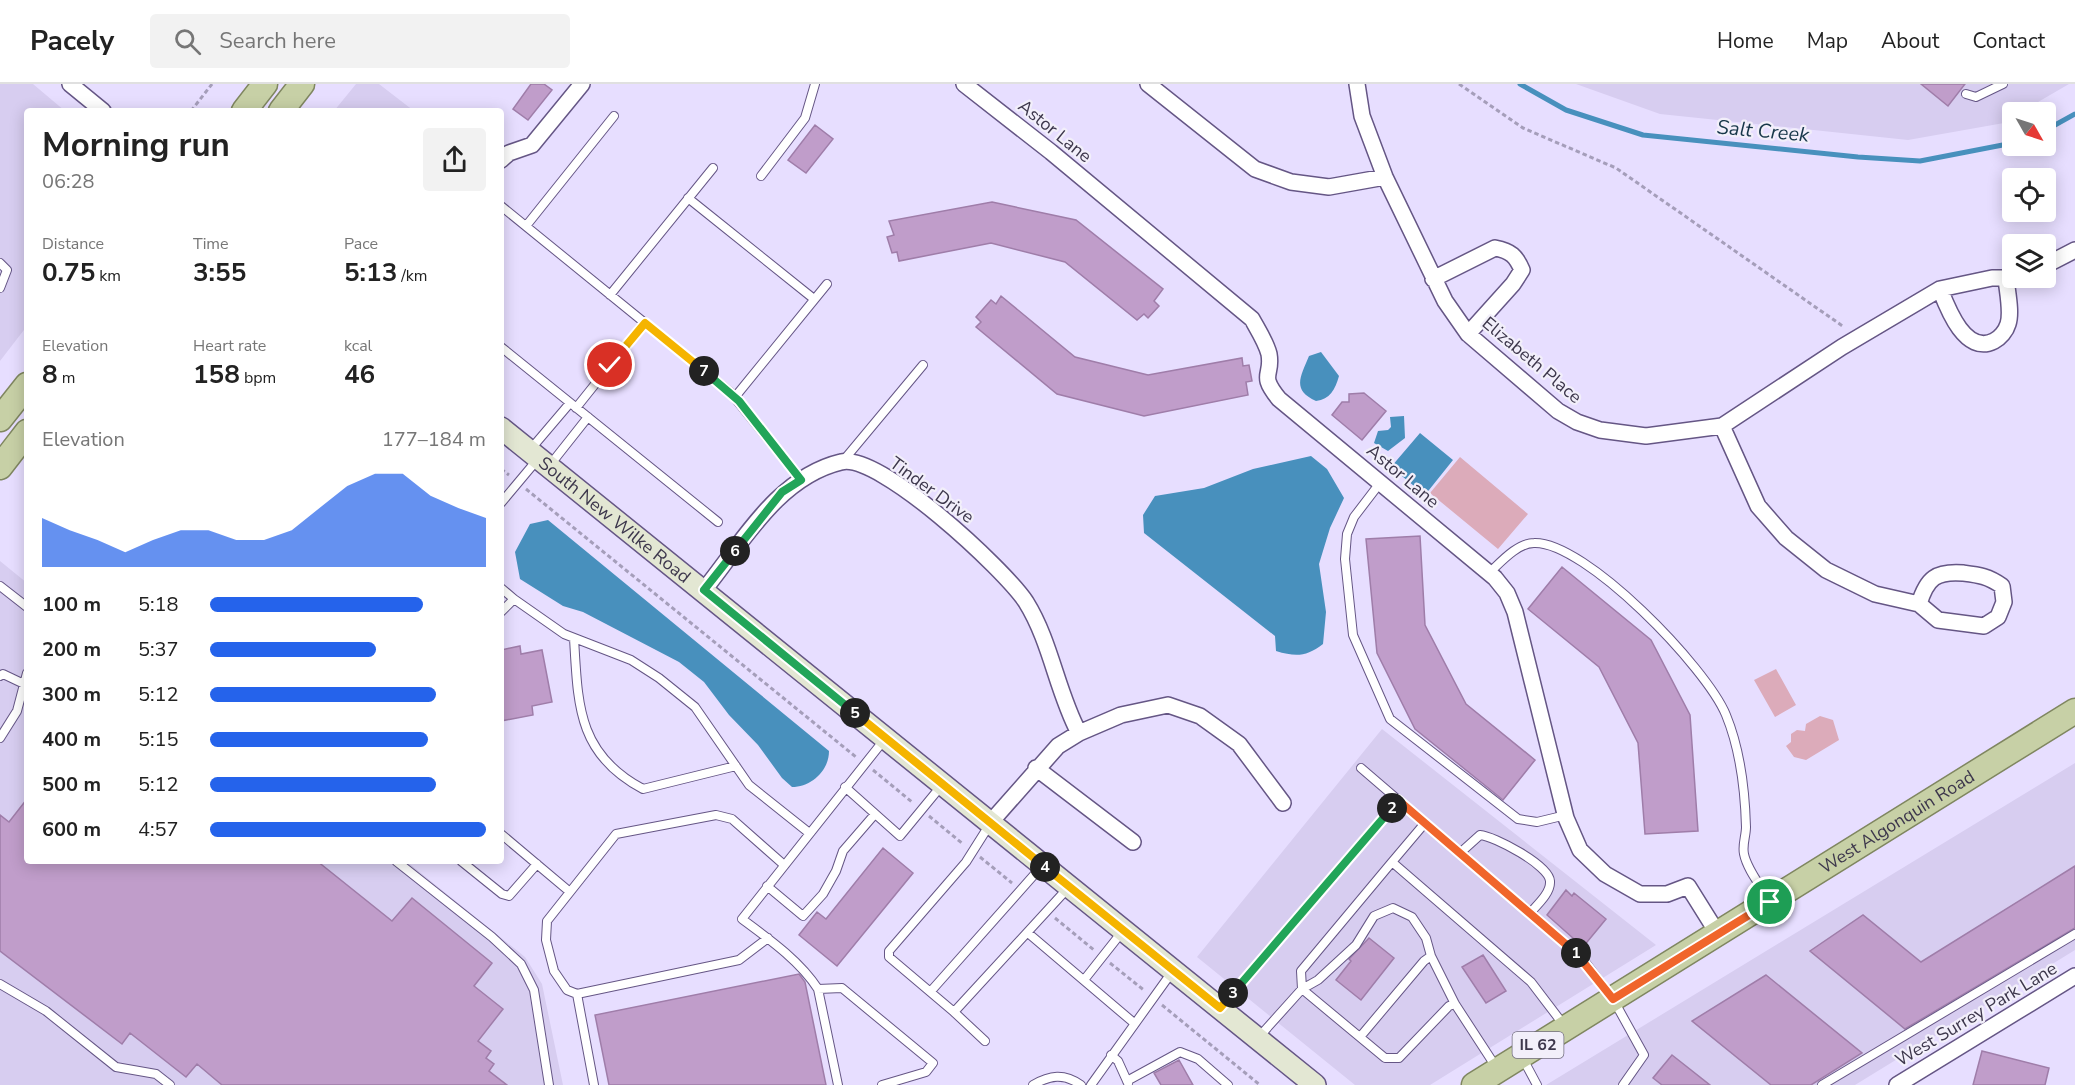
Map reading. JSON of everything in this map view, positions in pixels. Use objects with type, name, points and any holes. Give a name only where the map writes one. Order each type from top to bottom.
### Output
[{"type":"main road","points":[[246,108],[265,84]]},
{"type":"main road","points":[[283,108],[302,84]]},
{"type":"main road","points":[[0,419],[24,389]]},
{"type":"main road","name":"South New Wilke Road","points":[[504,430],[1316,1085]]},
{"type":"main road","points":[[0,467],[24,436]]},
{"type":"main road","name":"West Algonquin Road","points":[[1474,1085],[2075,711]]},
{"type":"street","points":[[70,84],[99,108]]},
{"type":"street","points":[[504,157],[509,153],[532,145],[582,84]]},
{"type":"street","name":"Astor Lane","points":[[964,84],[1051,152],[1252,319],[1269,357],[1266,374],[1269,387],[1288,406],[1489,573],[1507,593],[1515,612],[1566,815],[1580,850],[1605,874],[1640,894],[1667,894],[1688,886],[1718,934]]},
{"type":"street","points":[[1148,84],[1255,169],[1291,182],[1329,188],[1385,177]]},
{"type":"street","name":"Elizabeth Place","points":[[1357,84],[1362,116],[1385,177],[1444,302],[1468,334],[1558,411],[1577,422],[1621,434],[1646,436],[1722,426],[1858,338],[1940,289],[2002,278]]},
{"type":"street","points":[[1433,279],[1495,248],[1512,253],[1517,259],[1522,270],[1514,284],[1468,334]]},
{"type":"street","points":[[2056,260],[2075,250]]},
{"type":"street","points":[[1940,289],[1960,331],[1980,342],[1992,342],[2003,333],[2009,323],[2011,288]]},
{"type":"street","points":[[1722,426],[1758,506],[1786,538],[1826,570],[1875,594],[1919,604],[1938,620],[1984,626],[1998,617],[2004,602],[2002,586],[1988,575],[1944,571],[1924,589],[1919,604]]},
{"type":"street","points":[[704,590],[782,492],[801,480],[843,461]]},
{"type":"street","name":"Tinder Drive","points":[[843,461],[863,465],[923,502],[970,542],[1025,601],[1037,624],[1079,733]]},
{"type":"street","points":[[990,823],[1036,768],[1058,746],[1079,733],[1121,715],[1168,705],[1200,716],[1239,744],[1283,803]]},
{"type":"street","points":[[1036,768],[1132,842]]},
{"type":"street","name":"West Surrey Park Lane","points":[[1897,1085],[2075,976]]},
{"type":"lane","points":[[761,176],[805,118],[815,84]]},
{"type":"lane","points":[[1966,94],[1976,97],[2003,84]]},
{"type":"lane","points":[[526,226],[614,116]]},
{"type":"lane","points":[[610,295],[713,168]]},
{"type":"lane","points":[[688,198],[814,300]]},
{"type":"lane","points":[[504,208],[735,397],[801,480]]},
{"type":"lane","points":[[0,263],[7,270],[0,288]]},
{"type":"lane","points":[[735,397],[827,284]]},
{"type":"lane","points":[[504,499],[539,458],[573,405],[645,323]]},
{"type":"lane","points":[[504,349],[718,522]]},
{"type":"lane","points":[[843,461],[923,365]]},
{"type":"lane","points":[[539,458],[588,417]]},
{"type":"lane","points":[[1380,483],[1354,517],[1347,534],[1345,559],[1353,635],[1390,720],[1518,819],[1537,822],[1566,815]]},
{"type":"lane","points":[[1489,573],[1509,554],[1532,542],[1552,546],[1580,559],[1651,618],[1684,654],[1726,714],[1743,785],[1746,830],[1743,851],[1746,862],[1770,902]]},
{"type":"lane","points":[[0,586],[24,605]]},
{"type":"lane","points":[[504,591],[564,634],[631,660],[695,707],[749,785],[808,832]]},
{"type":"lane","points":[[504,609],[514,599]]},
{"type":"lane","points":[[574,638],[576,677],[584,725],[594,748],[623,778],[643,789],[736,766]]},
{"type":"lane","points":[[0,676],[3,674],[24,684],[17,711],[0,738]]},
{"type":"lane","points":[[838,1085],[818,989],[810,977],[768,938],[742,919],[808,832],[886,738]]},
{"type":"lane","points":[[1361,768],[1582,958],[1613,999],[1644,1055],[1623,1085]]},
{"type":"lane","points":[[845,787],[900,836],[943,784]]},
{"type":"lane","points":[[1220,1008],[1398,800]]},
{"type":"lane","points":[[767,886],[803,916],[823,894],[836,871],[843,851],[875,814]]},
{"type":"lane","points":[[768,938],[739,960],[577,994],[567,990],[554,971],[546,940],[547,921],[616,834],[716,815],[732,819],[783,864]]},
{"type":"lane","points":[[985,1041],[931,991],[889,957],[889,951],[966,862],[990,823]]},
{"type":"lane","points":[[1425,823],[1301,971],[1302,989],[1385,1058],[1399,1058],[1449,1006],[1455,1004]]},
{"type":"lane","points":[[1460,853],[1480,835],[1490,836],[1537,864],[1548,875],[1551,883],[1547,893],[1530,913]]},
{"type":"lane","points":[[504,836],[570,892]]},
{"type":"lane","points":[[1392,862],[1531,982],[1566,1028]]},
{"type":"lane","points":[[400,864],[492,937],[521,964],[534,990],[549,1085]]},
{"type":"lane","points":[[465,864],[509,897],[537,864]]},
{"type":"lane","points":[[931,991],[1043,865]]},
{"type":"lane","points":[[954,1012],[1069,886]]},
{"type":"lane","points":[[1257,1039],[1302,989],[1318,980],[1356,945],[1374,916],[1393,908],[1412,916],[1426,938],[1431,956],[1455,1004],[1498,1070]]},
{"type":"lane","points":[[1084,980],[1123,931]]},
{"type":"lane","points":[[1028,933],[1134,1023]]},
{"type":"lane","points":[[1822,1085],[2075,934]]},
{"type":"lane","points":[[1360,1037],[1424,961],[1431,956]]},
{"type":"lane","points":[[1091,1085],[1173,971]]},
{"type":"lane","points":[[0,984],[46,1011],[116,1067],[156,1074],[170,1085]]},
{"type":"lane","points":[[818,989],[842,988],[933,1063],[926,1072],[882,1085]]},
{"type":"lane","points":[[577,994],[594,1085]]},
{"type":"lane","points":[[1111,1055],[1119,1061],[1128,1083],[1180,1052],[1198,1059],[1228,1085]]},
{"type":"lane","points":[[1522,1056],[1537,1085]]},
{"type":"lane","points":[[1033,1085],[1047,1077],[1070,1077],[1081,1085]]},
{"type":"path","points":[[193,108],[212,84]]},
{"type":"path","points":[[1459,84],[1523,128],[1616,168],[1858,338]]},
{"type":"path","points":[[504,471],[849,751]]},
{"type":"shaded area","points":[[0,84],[33,84],[61,108],[24,108],[24,330],[0,361]]},
{"type":"shaded area","points":[[356,84],[379,84],[410,108],[336,108]]},
{"type":"shaded area","points":[[1576,84],[2069,84],[2038,102],[2002,102],[2002,123],[1908,140],[1660,114]]},
{"type":"shaded area","points":[[1460,457],[1528,514],[1498,549],[1430,493]]},
{"type":"shaded area","points":[[0,561],[24,581],[24,864],[410,864],[525,957],[542,984],[563,1085],[0,1085]]},
{"type":"shaded area","points":[[1776,669],[1796,705],[1775,717],[1754,680]]},
{"type":"shaded area","points":[[1820,716],[1833,720],[1839,740],[1806,760],[1794,757],[1786,746],[1791,742],[1791,734],[1797,730],[1805,731],[1806,724]]},
{"type":"shaded area","points":[[1382,729],[1656,945],[1430,1085],[1355,1085],[1197,957]]},
{"type":"shaded area","points":[[2075,763],[2075,950],[1855,1085],[1546,1085]]},
{"type":"water","points":[[1321,352],[1339,376],[1331,393],[1316,401],[1303,392],[1300,382],[1309,356]]},
{"type":"water","points":[[1404,416],[1405,438],[1388,451],[1374,443],[1378,431],[1388,430],[1391,427],[1390,417]]},
{"type":"water","points":[[1420,433],[1453,460],[1425,495],[1391,467]]},
{"type":"water","points":[[1311,456],[1327,469],[1344,498],[1330,528],[1319,564],[1326,612],[1323,644],[1306,654],[1295,655],[1276,651],[1275,636],[1144,533],[1143,515],[1155,496],[1204,488],[1253,469]]},
{"type":"water","points":[[548,520],[829,751],[826,765],[818,776],[806,784],[792,787],[782,778],[758,745],[729,715],[704,682],[679,662],[583,612],[563,606],[520,579],[515,552],[530,524]]},
{"type":"building","points":[[531,84],[544,84],[552,90],[528,120],[513,109]]},
{"type":"building","points":[[1921,84],[1965,84],[1948,106]]},
{"type":"building","points":[[815,125],[833,139],[806,173],[788,160]]},
{"type":"building","points":[[992,202],[1076,220],[1163,289],[1154,301],[1159,306],[1148,318],[1144,314],[1137,320],[1065,262],[991,243],[899,261],[897,252],[892,253],[887,237],[894,235],[889,221]]},
{"type":"building","points":[[1001,296],[1075,357],[1148,375],[1242,358],[1243,366],[1249,365],[1252,381],[1246,382],[1248,395],[1144,416],[1057,394],[976,327],[981,322],[976,317],[991,300],[996,304]]},
{"type":"building","points":[[1364,393],[1386,411],[1362,440],[1332,415],[1342,402],[1349,402],[1349,394]]},
{"type":"building","points":[[1420,536],[1425,625],[1466,704],[1535,760],[1503,800],[1415,729],[1377,653],[1366,539]]},
{"type":"building","points":[[1562,567],[1651,640],[1690,715],[1698,831],[1645,834],[1638,743],[1599,667],[1528,609]]},
{"type":"building","points":[[520,646],[521,654],[542,650],[552,702],[532,706],[533,715],[504,720],[504,649]]},
{"type":"building","points":[[24,803],[24,864],[321,864],[392,921],[412,898],[492,963],[474,986],[503,1009],[478,1041],[491,1051],[486,1058],[494,1064],[489,1071],[507,1085],[222,1085],[197,1064],[186,1077],[130,1033],[122,1044],[0,951],[0,815],[9,822]]},
{"type":"building","points":[[883,848],[913,873],[837,966],[799,935],[817,912],[826,919]]},
{"type":"building","points":[[2075,866],[2075,928],[1905,1029],[1810,951],[1863,915],[1921,962]]},
{"type":"building","points":[[1566,890],[1572,896],[1574,893],[1606,919],[1583,947],[1547,915]]},
{"type":"building","points":[[1369,938],[1394,958],[1361,1000],[1336,980],[1351,961],[1349,959]]},
{"type":"building","points":[[1483,955],[1506,991],[1486,1003],[1462,967]]},
{"type":"building","points":[[799,974],[805,982],[826,1085],[609,1085],[595,1015]]},
{"type":"building","points":[[1766,975],[1862,1053],[1811,1085],[1771,1085],[1692,1021]]},
{"type":"building","points":[[1982,1051],[2049,1068],[2045,1085],[1973,1085]]},
{"type":"building","points":[[1672,1055],[1710,1085],[1662,1085],[1653,1078]]},
{"type":"building","points":[[1179,1060],[1193,1085],[1161,1085],[1154,1073]]},
{"type":"waterway","name":"Salt Creek","points":[[1520,84],[1566,110],[1643,135],[1858,157],[1920,161],[2002,145]]},
{"type":"waterway","name":"Salt Creek","points":[[2056,124],[2075,114]]},
{"type":"route","points":[[610,365],[645,323],[739,401],[801,480],[782,492],[704,590],[1220,1008],[1398,800],[1582,958],[1613,999],[1770,902]]}]
